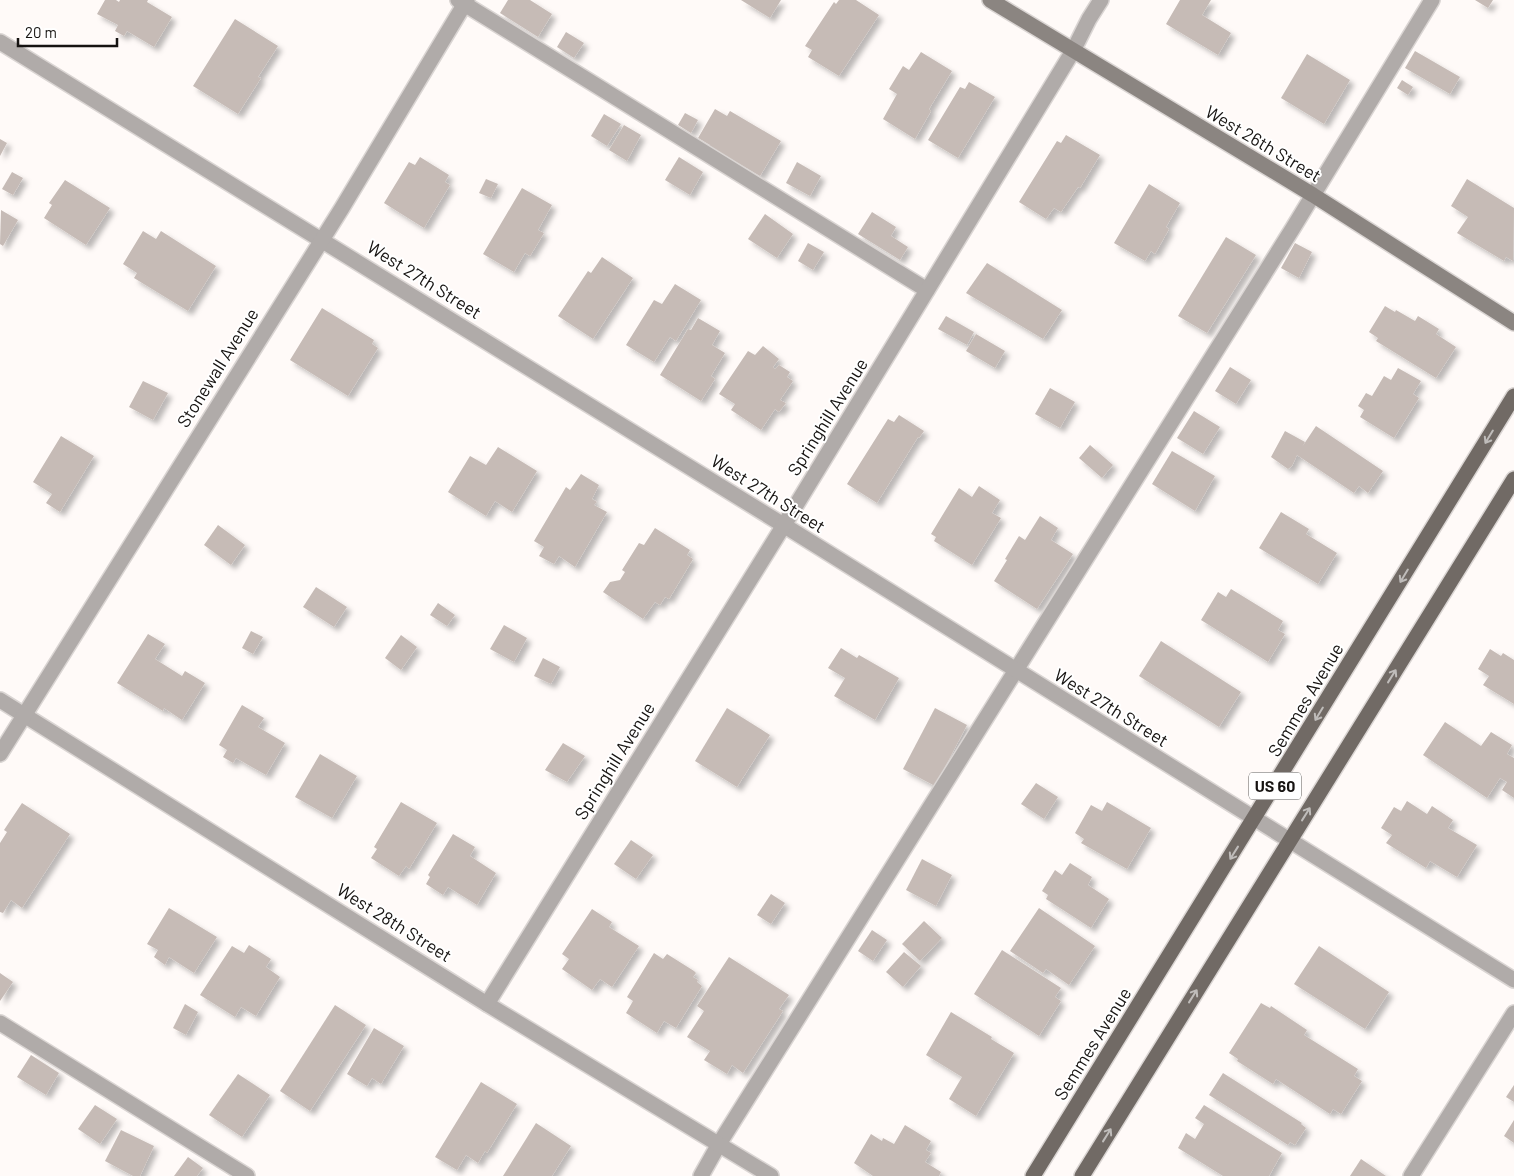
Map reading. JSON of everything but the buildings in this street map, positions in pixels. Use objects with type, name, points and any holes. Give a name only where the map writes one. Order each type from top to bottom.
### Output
[{"type":"main road","name":"Semmes Avenue","points":[[1034,1176],[1514,396]]},
{"type":"main road","name":"US 60","points":[[1082,1176],[1514,479]]},
{"type":"street","name":"West 26th Street","points":[[990,0],[1313,195],[1514,323]]},
{"type":"street","name":"Springhill Avenue","points":[[487,1004],[928,290],[1073,51],[1101,0]]},
{"type":"street","points":[[701,1176],[718,1144],[819,986],[1313,195],[1432,0]]},
{"type":"street","points":[[463,1],[928,290]]},
{"type":"street","name":"Stonewall Avenue","points":[[0,754],[321,238],[342,208],[463,1]]},
{"type":"street","name":"West 27th Street","points":[[0,42],[321,238],[784,525],[1289,842],[1514,980]]},
{"type":"street","name":"West 28th Street","points":[[0,700],[487,1004],[771,1176]]},
{"type":"street","points":[[1411,1176],[1514,1013]]},
{"type":"street","points":[[0,1023],[247,1176]]}]
